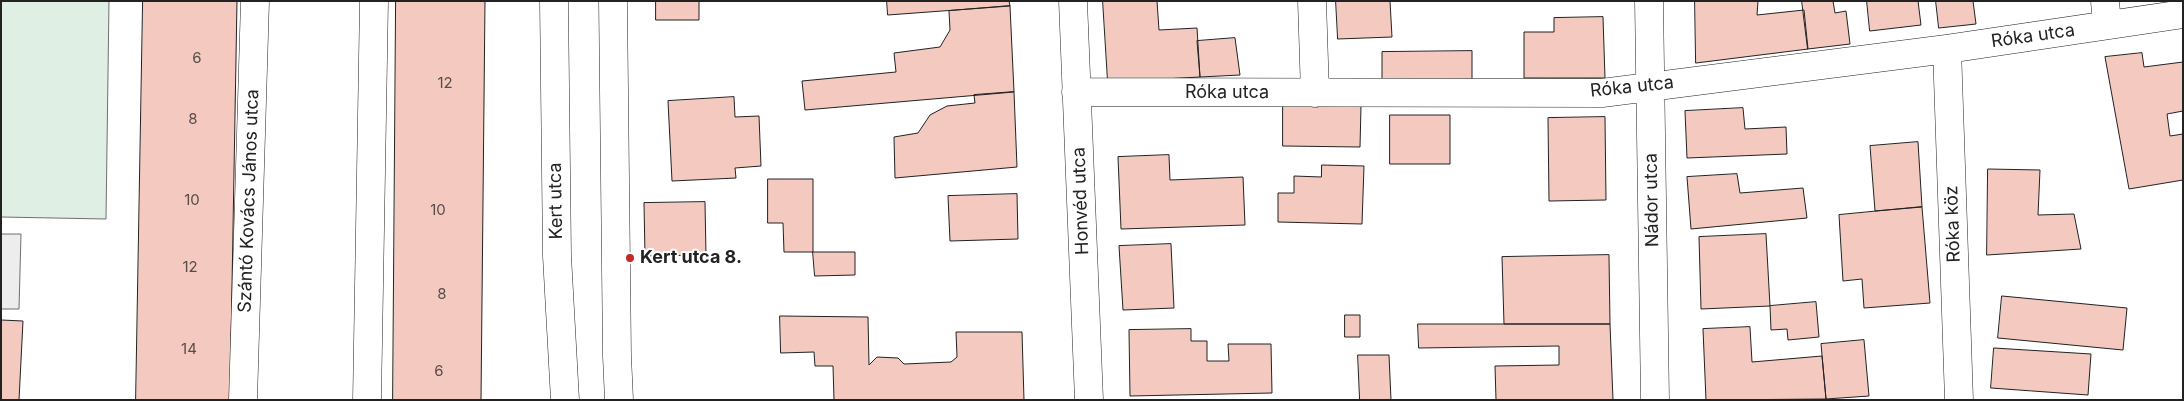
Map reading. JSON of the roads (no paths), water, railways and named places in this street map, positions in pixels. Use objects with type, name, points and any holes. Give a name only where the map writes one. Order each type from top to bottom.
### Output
[{"type":"street","name":"Szántó Kovács János utca","points":[[243,400],[255,1]]},
{"type":"street","points":[[367,400],[374,1]]},
{"type":"street","name":"Kert utca","points":[[554,1],[557,256],[565,400]]},
{"type":"street","points":[[613,1],[616,356],[619,400]]},
{"type":"street","name":"Honvéd utca","points":[[1073,1],[1089,400]]},
{"type":"street","points":[[1312,1],[1315,93]]},
{"type":"street","name":"Nádor utca","points":[[1649,1],[1655,400]]},
{"type":"street","name":"Róka utca","points":[[1076,92],[1602,93],[1947,48],[2106,13],[2183,14]]},
{"type":"street","name":"Róka köz","points":[[1947,48],[1959,400]]},
{"type":"place","name":"Kert utca 8.","points":[[630,258]]}]
